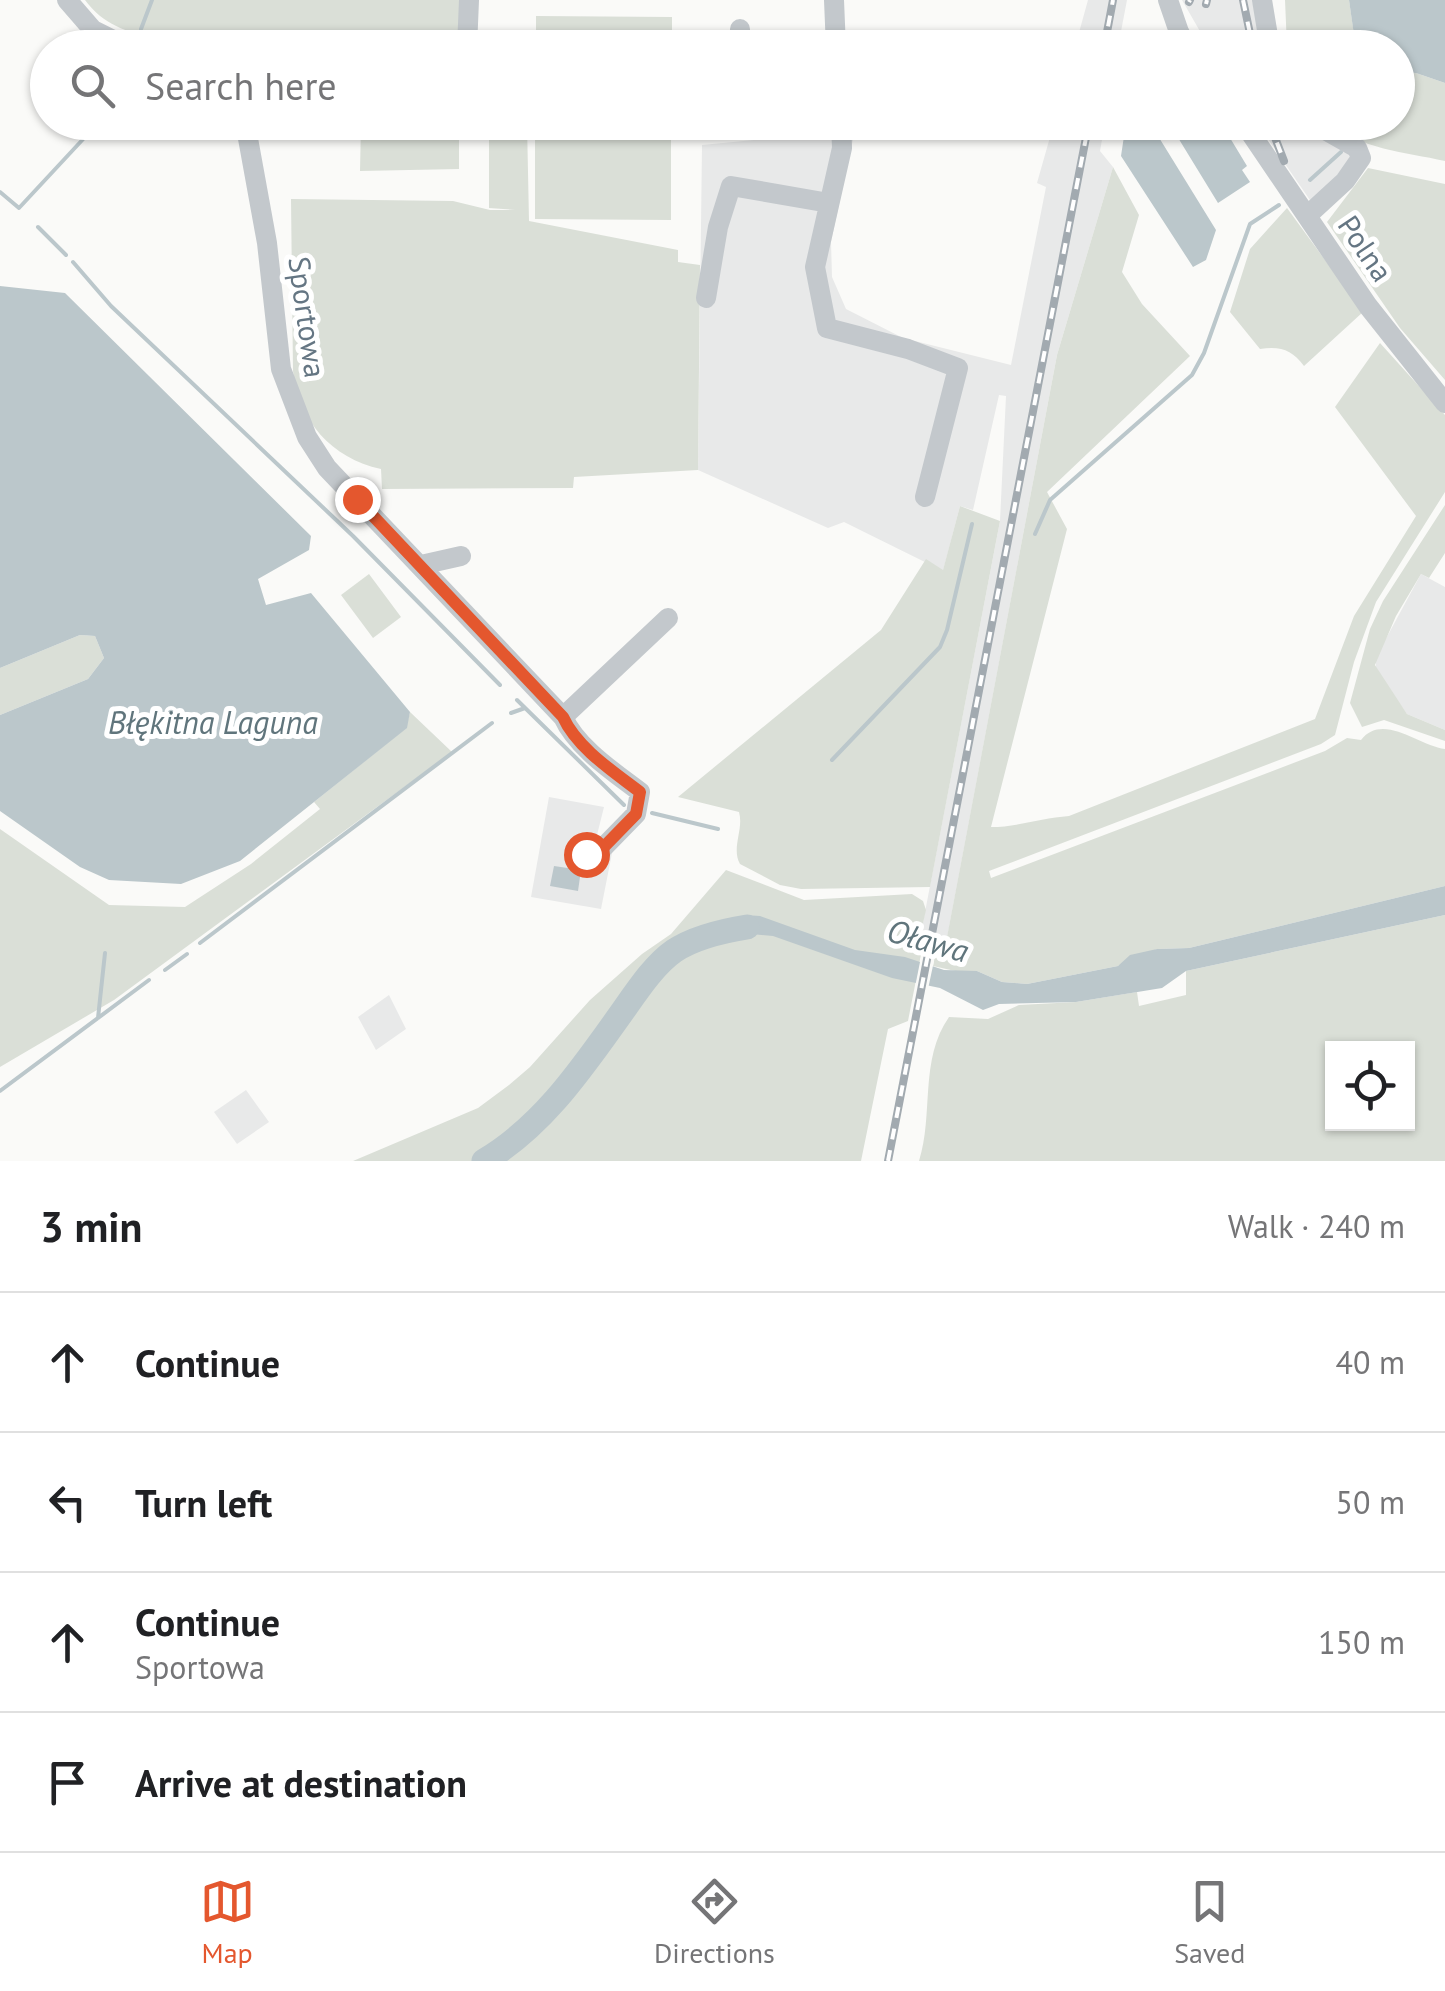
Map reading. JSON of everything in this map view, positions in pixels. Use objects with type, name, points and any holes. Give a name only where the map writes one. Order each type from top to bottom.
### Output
[{"type":"street","points":[[67,0],[93,30]]},
{"type":"street","points":[[467,30],[469,0]]},
{"type":"street","points":[[834,0],[835,30]]},
{"type":"street","points":[[1168,0],[1177,30]]},
{"type":"street","points":[[1262,0],[1267,30]]},
{"type":"street","name":"Sportowa","points":[[247,140],[267,242],[281,369],[307,438],[327,468],[422,565],[568,727],[640,792],[636,814],[596,855],[586,854]]},
{"type":"street","points":[[842,140],[815,267],[827,328],[908,349],[958,368],[925,498]]},
{"type":"street","name":"Polna","points":[[1255,140],[1368,306],[1445,403]]},
{"type":"street","points":[[1308,216],[1345,181],[1361,158],[1357,148],[1343,140]]},
{"type":"street","points":[[706,298],[718,227],[732,186],[829,203]]},
{"type":"street","points":[[422,565],[461,556]]},
{"type":"street","points":[[563,717],[668,618]]},
{"type":"shaded area","points":[[85,0],[465,0],[461,30],[127,30],[99,15]]},
{"type":"shaded area","points":[[1088,0],[1127,0],[1121,30],[1080,30]]},
{"type":"shaded area","points":[[1182,0],[1252,0],[1258,30],[1199,30]]},
{"type":"shaded area","points":[[1285,0],[1349,0],[1353,30],[1286,30]]},
{"type":"shaded area","points":[[536,16],[672,17],[672,30],[536,30]]},
{"type":"shaded area","points":[[1415,73],[1445,83],[1445,161],[1357,140],[1415,140]]},
{"type":"shaded area","points":[[361,140],[459,140],[459,169],[360,171]]},
{"type":"shaded area","points":[[489,140],[527,140],[529,221],[678,250],[678,262],[700,265],[698,470],[574,477],[573,488],[382,489],[381,469],[347,456],[320,435],[302,406],[293,371],[291,199],[453,201],[490,210],[515,210],[489,208]]},
{"type":"shaded area","points":[[535,140],[671,140],[671,220],[535,219]]},
{"type":"shaded area","points":[[753,140],[853,140],[831,242],[832,277],[846,309],[903,338],[1011,365],[1046,187],[1037,183],[1049,140],[1102,140],[1100,151],[1113,167],[1057,355],[947,938],[921,933],[1000,521],[1006,396],[999,395],[973,510],[960,506],[943,571],[844,522],[828,528],[698,470],[702,145]]},
{"type":"shaded area","points":[[1269,140],[1329,140],[1350,155],[1348,163],[1312,203]]},
{"type":"shaded area","points":[[1113,167],[1139,215],[1122,272],[1142,304],[1190,356],[1047,492],[1067,529],[991,827],[1069,816],[1315,719],[1354,616],[1416,516],[1335,407],[1380,343],[1445,415],[1445,492],[1376,602],[1354,662],[1335,735],[1321,744],[989,871],[991,878],[1325,751],[1347,738],[1361,740],[1380,729],[1445,749],[1445,886],[1189,948],[1157,949],[1118,966],[1027,984],[1002,982],[977,971],[964,973],[933,966],[939,936],[947,937],[1057,355]]},
{"type":"shaded area","points":[[1368,168],[1445,184],[1445,380],[1400,328],[1327,222]]},
{"type":"shaded area","points":[[1287,208],[1363,312],[1304,366],[1285,350],[1260,349],[1230,312],[1250,249]]},
{"type":"shaded area","points":[[1445,505],[1445,553],[1429,578],[1421,574],[1396,616],[1375,665],[1407,714],[1445,730],[1445,741],[1384,720],[1362,727],[1350,703],[1370,629],[1383,601]]},
{"type":"shaded area","points":[[960,506],[1000,521],[930,887],[801,889],[780,885],[740,864],[739,812],[678,797],[881,630],[926,559],[943,570]]},
{"type":"shaded area","points":[[369,574],[401,617],[373,638],[341,595]]},
{"type":"shaded area","points":[[1421,574],[1445,587],[1445,730],[1407,714],[1376,670],[1376,657]]},
{"type":"shaded area","points":[[80,635],[95,636],[104,658],[88,679],[0,715],[0,668]]},
{"type":"shaded area","points":[[410,712],[452,752],[114,1000],[0,1067],[0,829],[109,905],[185,907],[251,864],[320,809],[314,802],[406,728]]},
{"type":"shaded area","points":[[549,797],[604,807],[596,839],[614,843],[601,909],[531,897]]},
{"type":"shaded area","points":[[726,870],[804,900],[912,894],[923,901],[926,910],[921,932],[925,934],[908,1021],[888,1029],[861,1161],[353,1161],[478,1108],[509,1085],[590,1000],[671,934]]},
{"type":"shaded area","points":[[1445,915],[1445,1161],[919,1161],[930,1069],[949,1017],[988,1019],[1019,1005],[1076,1002],[1137,992],[1139,1006],[1186,995],[1186,971]]},
{"type":"shaded area","points":[[389,995],[406,1029],[376,1050],[358,1017]]},
{"type":"shaded area","points":[[246,1090],[269,1122],[237,1144],[214,1112]]},
{"type":"water","points":[[1349,0],[1445,0],[1445,83],[1415,73],[1415,30],[1353,30]]},
{"type":"water","points":[[1123,140],[1160,140],[1216,230],[1206,260],[1193,267],[1121,156]]},
{"type":"water","points":[[1179,140],[1231,140],[1247,166],[1242,170],[1250,182],[1218,203]]},
{"type":"water","name":"Błękitna Laguna","points":[[0,286],[65,293],[311,536],[309,550],[258,579],[266,605],[311,593],[410,712],[407,728],[240,861],[181,884],[109,880],[80,867],[0,811],[0,715],[88,679],[104,658],[95,636],[80,635],[0,668]]},
{"type":"water","points":[[554,866],[581,870],[578,891],[550,886]]},
{"type":"water","points":[[1445,886],[1445,915],[1186,971],[1162,988],[1076,1002],[999,1004],[983,1010],[940,988],[892,978],[773,936],[741,933],[718,939],[715,926],[745,915],[760,916],[855,950],[905,957],[944,970],[977,971],[1002,982],[1027,984],[1118,966],[1130,955],[1189,948]]},
{"type":"pier","points":[[921,957],[934,961],[928,989],[915,987]]},
{"type":"waterway","points":[[141,29],[152,0]]},
{"type":"waterway","points":[[0,192],[19,208],[82,140]]},
{"type":"waterway","points":[[1310,180],[1341,152]]},
{"type":"waterway","points":[[1035,534],[1050,500],[1192,375],[1204,353],[1250,224],[1279,205]]},
{"type":"waterway","points":[[38,227],[66,255]]},
{"type":"waterway","points":[[73,262],[111,306],[353,536],[500,685]]},
{"type":"waterway","points":[[832,760],[940,647],[972,524]]},
{"type":"waterway","points":[[517,700],[624,805]]},
{"type":"waterway","points":[[511,713],[525,708]]},
{"type":"waterway","points":[[200,943],[492,723]]},
{"type":"waterway","points":[[652,813],[718,829]]},
{"type":"waterway","name":"Oława","points":[[484,1161],[523,1133],[557,1099],[657,966],[682,946],[700,938],[747,927]]},
{"type":"waterway","points":[[98,1018],[105,953]]},
{"type":"waterway","points":[[165,970],[187,954]]},
{"type":"waterway","points":[[0,1091],[149,980]]},
{"type":"railway","points":[[1107,30],[1113,0]]},
{"type":"railway","points":[[1206,4],[1207,0]]},
{"type":"railway","points":[[1243,0],[1249,30]]},
{"type":"railway","points":[[888,1161],[1086,140]]},
{"type":"railway","points":[[1276,140],[1284,161]]},
{"type":"route","points":[[357,499],[563,717],[568,727],[640,792],[636,814],[596,855],[586,854]]}]
